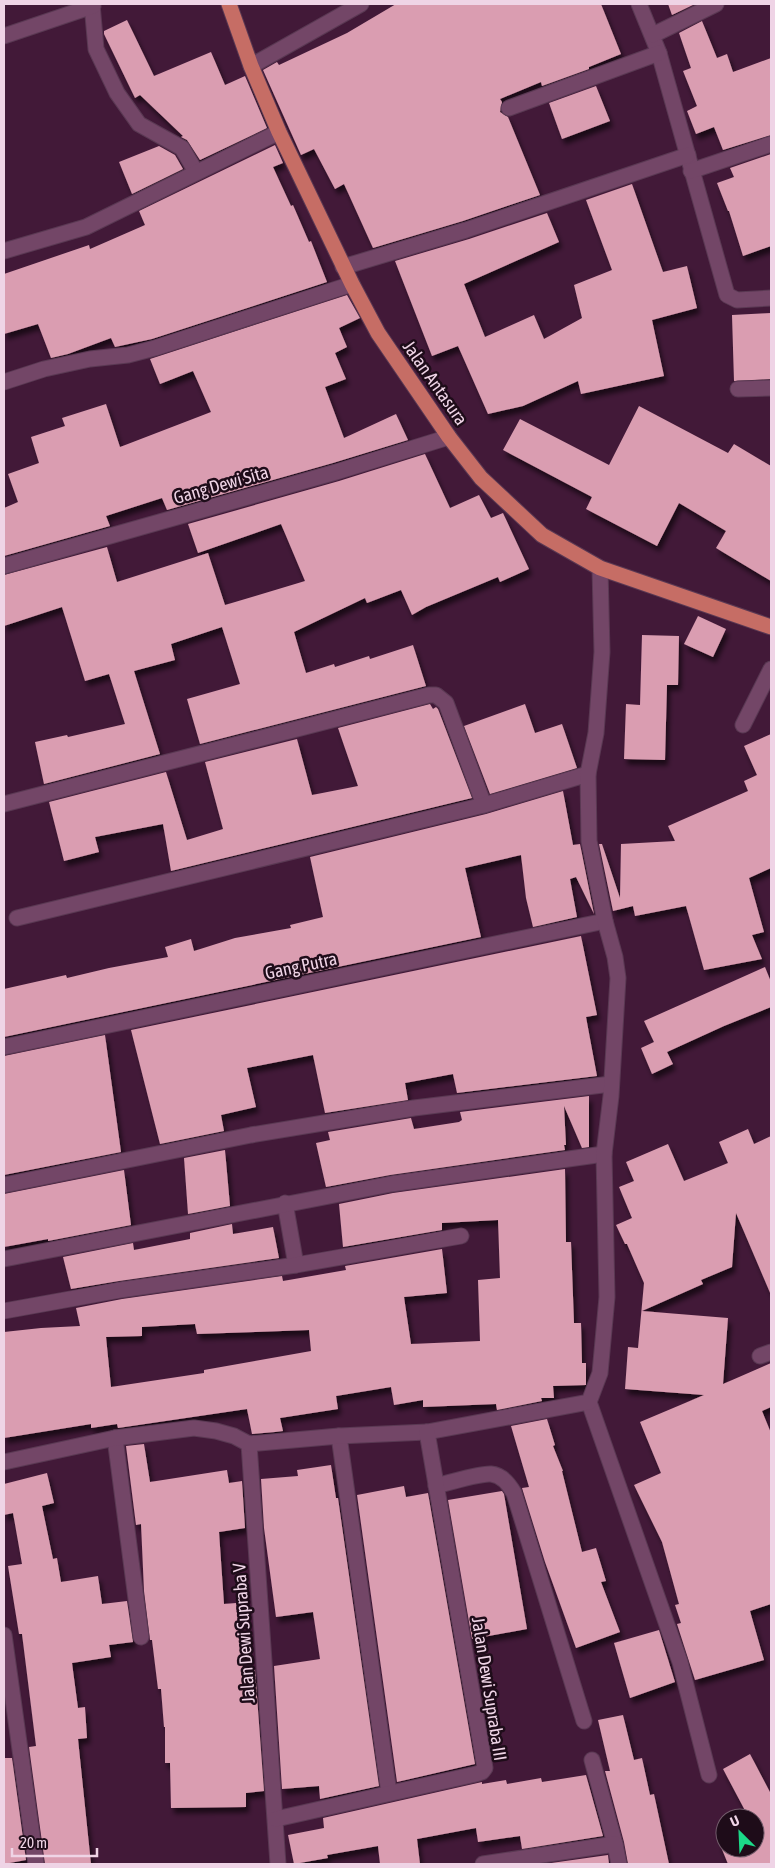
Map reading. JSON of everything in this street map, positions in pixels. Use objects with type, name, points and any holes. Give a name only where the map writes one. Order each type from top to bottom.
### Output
[{"type":"main road","name":"Jalan Antasura","points":[[229,4],[250,66],[279,132],[352,284],[378,333],[449,438],[480,478],[542,535],[600,568],[771,627]]},
{"type":"street","points":[[250,66],[361,4]]},
{"type":"street","points":[[639,4],[653,34],[659,53],[726,295],[737,300],[771,298]]},
{"type":"street","points":[[653,34],[716,4]]},
{"type":"street","points":[[4,36],[92,5],[96,50],[117,93],[138,124],[182,148],[196,172]]},
{"type":"street","points":[[509,108],[659,53]]},
{"type":"street","points":[[4,251],[86,226],[279,132]]},
{"type":"street","points":[[691,171],[771,144]]},
{"type":"street","points":[[344,267],[466,230],[688,155]]},
{"type":"street","points":[[4,382],[44,369],[90,359],[128,355],[155,348],[352,284]]},
{"type":"street","points":[[738,389],[771,388]]},
{"type":"street","name":"Gang Dewi Sita","points":[[4,566],[449,438]]},
{"type":"street","points":[[600,568],[602,652],[596,733],[588,774],[589,841],[618,978],[604,1154],[607,1297],[602,1363],[596,1386],[589,1402],[680,1662],[709,1775]]},
{"type":"street","points":[[743,725],[771,669]]},
{"type":"street","points":[[4,804],[429,695],[436,695],[446,703],[484,805]]},
{"type":"street","points":[[17,918],[484,805],[588,774]]},
{"type":"street","name":"Gang Putra","points":[[4,1047],[605,921]]},
{"type":"street","points":[[4,1185],[270,1132],[414,1108],[610,1084]]},
{"type":"street","points":[[4,1259],[391,1184],[604,1154]]},
{"type":"street","points":[[285,1204],[296,1265]]},
{"type":"street","points":[[4,1311],[120,1290],[296,1265],[461,1236]]},
{"type":"street","points":[[4,1462],[115,1438],[194,1428],[234,1436],[249,1444],[339,1436],[427,1432],[589,1402]]},
{"type":"street","name":"Jalan Dewi Supraba III","points":[[276,1819],[476,1774],[482,1772],[485,1768],[427,1432]]},
{"type":"street","points":[[339,1436],[389,1793]]},
{"type":"street","points":[[115,1438],[141,1637]]},
{"type":"street","name":"Jalan Dewi Supraba V","points":[[249,1444],[278,1864]]},
{"type":"street","points":[[436,1486],[490,1474],[500,1477],[507,1482],[514,1493],[584,1721]]},
{"type":"street","points":[[4,1635],[36,1864]]},
{"type":"street","points":[[592,1760],[619,1864]]},
{"type":"street","points":[[483,1864],[615,1844]]},
{"type":"building","points":[[396,4],[601,4],[621,54],[589,67],[589,69],[542,86],[541,82],[500,99],[502,102],[500,112],[508,117],[540,195],[373,248],[344,184],[335,189],[314,149],[301,155],[263,70],[277,62],[279,65],[347,33]]},
{"type":"building","points":[[668,4],[695,4],[672,15]]},
{"type":"building","points":[[127,20],[154,76],[211,52],[225,85],[245,76],[267,128],[200,160],[187,140],[181,137],[183,136],[140,95],[135,98],[104,34],[104,31]]},
{"type":"building","points":[[702,21],[717,58],[727,54],[733,72],[771,58],[771,135],[723,150],[714,127],[696,134],[687,111],[697,106],[683,71],[691,68],[679,33]]},
{"type":"building","points":[[596,86],[610,121],[562,139],[549,103]]},
{"type":"building","points":[[275,145],[283,163],[273,167],[291,206],[293,205],[309,242],[311,241],[327,282],[152,339],[115,347],[111,338],[68,354],[51,358],[38,324],[4,334],[4,274],[89,245],[90,249],[145,225],[139,211]]},
{"type":"building","points":[[159,146],[175,155],[183,169],[132,194],[119,162]]},
{"type":"building","points":[[771,154],[771,246],[743,256],[729,211],[717,183],[734,177],[730,168]]},
{"type":"building","points":[[632,184],[663,272],[687,266],[697,308],[652,320],[664,376],[581,394],[578,381],[523,406],[488,414],[458,346],[432,356],[395,261],[547,213],[559,242],[464,284],[485,337],[534,315],[544,339],[582,318],[574,285],[612,270],[586,200]]},
{"type":"building","points":[[347,295],[360,318],[339,328],[347,347],[335,353],[346,379],[325,387],[344,438],[396,414],[408,440],[167,510],[162,498],[106,516],[110,526],[4,556],[4,508],[18,502],[8,474],[39,463],[31,437],[65,426],[62,418],[106,404],[120,447],[211,412],[193,371],[160,384],[150,359]]},
{"type":"building","points":[[771,313],[771,379],[734,381],[732,315]]},
{"type":"building","points":[[639,406],[728,453],[734,444],[771,466],[771,581],[716,548],[726,531],[679,503],[657,546],[586,509],[592,497],[503,450],[520,419],[609,465]]},
{"type":"building","points":[[425,454],[450,508],[479,495],[491,518],[503,513],[529,569],[500,582],[498,577],[426,607],[412,615],[401,590],[367,603],[365,598],[294,632],[306,673],[334,664],[335,667],[369,656],[370,659],[413,645],[426,686],[200,744],[187,699],[240,684],[222,627],[171,644],[175,660],[134,671],[160,754],[44,784],[35,742],[67,735],[68,737],[125,724],[109,674],[85,681],[62,607],[4,626],[4,575],[107,547],[117,582],[208,553],[225,605],[305,581],[281,524],[198,553],[188,524],[339,481]]},
{"type":"building","points":[[698,616],[726,629],[713,657],[684,644]]},
{"type":"building","points":[[642,635],[679,636],[678,685],[667,685],[665,760],[624,759],[626,704],[640,705]]},
{"type":"building","points":[[430,704],[433,709],[436,707],[438,709],[472,798],[171,871],[163,824],[95,837],[99,852],[64,861],[49,802],[166,772],[187,840],[223,829],[205,762],[297,739],[312,795],[358,786],[338,728]]},
{"type":"building","points":[[525,704],[535,733],[562,724],[577,768],[490,794],[464,726]]},
{"type":"building","points":[[771,734],[771,868],[749,878],[764,932],[752,935],[762,959],[704,970],[686,906],[635,916],[633,906],[613,911],[599,844],[602,844],[620,898],[621,844],[675,841],[668,826],[748,791],[744,781],[757,775],[744,746]]},
{"type":"building","points":[[563,791],[573,845],[580,844],[594,914],[576,877],[570,879],[577,917],[533,927],[526,898],[521,855],[465,868],[481,937],[4,1037],[4,989],[66,975],[67,978],[168,957],[165,947],[191,939],[194,951],[235,938],[291,928],[290,925],[323,917],[310,857],[486,814]]},
{"type":"building","points":[[581,936],[597,1015],[586,1017],[597,1076],[457,1093],[453,1074],[405,1083],[408,1100],[325,1113],[313,1055],[247,1068],[256,1107],[221,1115],[224,1131],[160,1144],[131,1030]]},
{"type":"building","points":[[765,967],[771,982],[771,1007],[667,1052],[673,1064],[652,1074],[641,1048],[654,1042],[644,1021]]},
{"type":"building","points":[[105,1035],[121,1152],[4,1175],[4,1056]]},
{"type":"building","points":[[589,1096],[589,1147],[582,1148],[564,1106],[565,1150],[390,1175],[326,1187],[316,1143],[330,1140],[328,1132],[411,1118],[414,1129],[459,1122],[462,1120],[460,1112]]},
{"type":"building","points":[[748,1129],[754,1144],[771,1136],[771,1295],[736,1213],[732,1267],[701,1280],[703,1284],[642,1311],[728,1318],[723,1384],[771,1363],[771,1407],[762,1411],[771,1433],[771,1604],[750,1611],[764,1660],[695,1680],[677,1624],[681,1623],[675,1605],[679,1604],[662,1542],[634,1485],[661,1473],[640,1422],[704,1395],[625,1389],[628,1347],[638,1348],[644,1283],[627,1244],[625,1244],[616,1225],[632,1218],[619,1187],[634,1181],[626,1162],[668,1144],[684,1181],[728,1163],[719,1142]]},
{"type":"building","points":[[225,1150],[230,1206],[188,1214],[184,1158]]},
{"type":"building","points":[[565,1169],[566,1242],[571,1242],[574,1323],[581,1323],[582,1363],[586,1363],[586,1385],[553,1386],[554,1398],[541,1398],[542,1401],[497,1410],[496,1404],[423,1407],[423,1400],[394,1405],[391,1387],[336,1396],[338,1409],[280,1418],[283,1431],[275,1432],[252,1434],[247,1409],[118,1428],[117,1424],[91,1428],[91,1424],[4,1438],[4,1332],[80,1326],[76,1308],[122,1299],[282,1276],[283,1281],[346,1270],[345,1266],[442,1249],[447,1293],[404,1297],[411,1344],[480,1341],[478,1280],[500,1278],[498,1220],[442,1223],[442,1230],[343,1247],[339,1204],[393,1193]],"holes":[[[195,1324],[197,1334],[309,1330],[311,1351],[204,1370],[204,1373],[111,1387],[106,1337],[142,1336],[142,1327]]]},
{"type":"building","points":[[124,1170],[131,1225],[48,1241],[48,1239],[4,1247],[4,1194]]},
{"type":"building","points":[[232,1224],[233,1234],[273,1227],[279,1258],[71,1289],[63,1257],[133,1243],[134,1250],[190,1239],[190,1233]]},
{"type":"building","points":[[547,1419],[555,1445],[553,1446],[563,1471],[582,1552],[596,1548],[606,1581],[601,1582],[620,1632],[576,1648],[545,1562],[522,1488],[529,1487],[511,1426]]},
{"type":"building","points":[[144,1444],[150,1482],[227,1470],[229,1483],[242,1481],[245,1528],[219,1532],[224,1604],[236,1603],[243,1671],[255,1669],[264,1791],[246,1793],[246,1807],[171,1808],[170,1763],[165,1763],[165,1727],[161,1689],[158,1689],[144,1591],[141,1524],[136,1525],[126,1446]]},
{"type":"building","points":[[331,1465],[336,1498],[338,1498],[379,1786],[320,1799],[319,1786],[282,1789],[274,1666],[320,1659],[313,1612],[276,1617],[264,1528],[261,1479],[298,1476],[297,1470]]},
{"type":"building","points":[[47,1473],[54,1503],[42,1506],[53,1559],[57,1558],[61,1582],[98,1576],[102,1604],[127,1601],[133,1642],[109,1645],[111,1657],[72,1663],[78,1708],[85,1707],[87,1738],[78,1739],[91,1864],[45,1864],[29,1747],[36,1746],[22,1634],[19,1634],[8,1566],[22,1564],[13,1513],[4,1515],[4,1484]]},
{"type":"building","points":[[404,1486],[406,1497],[428,1493],[475,1764],[397,1782],[357,1495]]},
{"type":"building","points":[[502,1491],[527,1629],[472,1639],[448,1500]]},
{"type":"building","points":[[659,1630],[675,1682],[630,1698],[614,1643]]},
{"type":"building","points":[[623,1715],[634,1760],[642,1758],[650,1795],[654,1794],[669,1864],[628,1864],[605,1771],[610,1771],[598,1720]]},
{"type":"building","points":[[750,1754],[771,1794],[771,1864],[728,1864],[726,1858],[765,1858],[765,1808],[744,1808],[723,1769]]},
{"type":"building","points":[[4,1758],[12,1758],[26,1860],[4,1864]]},
{"type":"building","points":[[586,1775],[603,1836],[522,1849],[520,1836],[478,1842],[476,1828],[417,1839],[420,1864],[380,1864],[378,1846],[327,1855],[328,1858],[294,1864],[288,1835],[324,1828],[323,1818],[482,1782],[482,1784],[506,1780],[507,1784],[541,1778],[542,1782]]},
{"type":"building","points":[[608,1855],[609,1864],[544,1864]]}]
